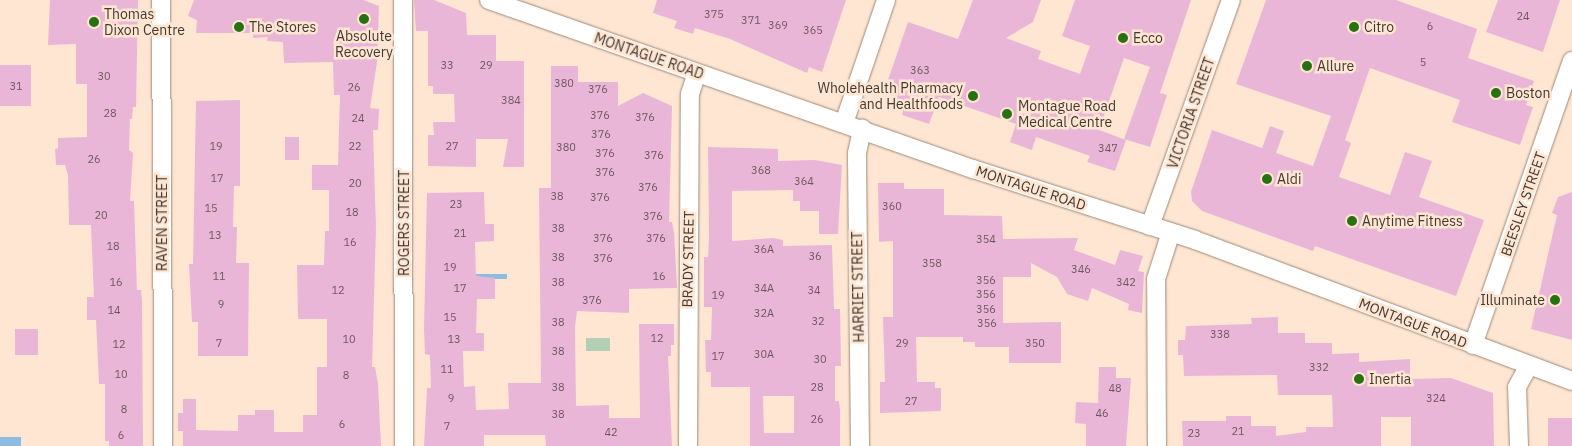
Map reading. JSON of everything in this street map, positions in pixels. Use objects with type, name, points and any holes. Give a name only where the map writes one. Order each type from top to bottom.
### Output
[{"type":"street","name":"RAVEN STREET","points":[[161,0],[163,446]]},
{"type":"street","name":"ROGERS STREET","points":[[403,0],[404,446]]},
{"type":"street","name":"MONTAGUE ROAD","points":[[490,0],[973,169],[1172,232],[1572,381]]},
{"type":"street","points":[[844,123],[886,0]]},
{"type":"street","name":"VICTORIA STREET","points":[[1150,226],[1231,0]]},
{"type":"street","name":"BEESLEY STREET","points":[[1473,345],[1572,61]]},
{"type":"street","name":"BRADY STREET","points":[[688,446],[690,94],[697,72]]},
{"type":"street","name":"HARRIET STREET","points":[[860,446],[857,153],[862,129]]},
{"type":"street","points":[[1157,446],[1156,279],[1172,232]]},
{"type":"street","points":[[1519,446],[1517,387],[1529,365]]},
{"type":"green space","points":[[586,338],[610,338],[610,351],[586,351]]},
{"type":"water","points":[[466,274],[507,274],[507,279],[466,279]]},
{"type":"water","points":[[0,437],[21,437],[21,446],[0,446]]},
{"type":"building","points":[[50,0],[138,0],[136,107],[133,107],[132,119],[130,119],[129,150],[133,153],[130,201],[134,201],[137,290],[141,290],[142,300],[143,446],[109,446],[109,441],[105,441],[105,384],[99,384],[96,320],[87,320],[87,297],[94,297],[91,225],[69,225],[68,175],[65,165],[56,165],[55,149],[58,148],[58,138],[87,137],[87,84],[76,84],[76,44],[48,45]]},
{"type":"building","points":[[194,0],[363,0],[379,6],[377,62],[370,108],[379,109],[378,130],[373,130],[376,228],[372,367],[375,367],[378,384],[381,446],[183,446],[183,431],[178,431],[178,413],[183,413],[183,399],[196,399],[196,430],[238,431],[238,415],[255,415],[255,410],[274,410],[274,432],[303,432],[303,415],[317,415],[317,367],[327,367],[327,319],[298,319],[297,265],[324,265],[325,231],[329,231],[329,190],[312,190],[312,165],[338,165],[340,95],[334,95],[333,62],[284,63],[283,42],[267,41],[268,37],[253,38],[253,33],[196,33],[197,20],[188,16]]},
{"type":"building","points":[[414,0],[434,0],[466,13],[467,35],[496,35],[496,61],[524,61],[524,167],[503,167],[508,139],[476,139],[476,167],[428,166],[428,135],[434,135],[433,122],[455,122],[454,94],[433,94],[433,86],[428,86],[428,31],[416,31]]},
{"type":"building","points":[[657,0],[846,0],[822,72],[809,67],[807,73],[730,39],[695,28],[693,34],[674,28],[677,21],[653,13]]},
{"type":"building","points":[[973,0],[1041,0],[1033,22],[1006,38],[1041,51],[1038,59],[1080,74],[1090,46],[1062,36],[1075,0],[1191,0],[1160,93],[1167,95],[1150,147],[1124,139],[1150,67],[1124,58],[1099,130],[1126,140],[1115,171],[1087,162],[1090,156],[1036,137],[1032,150],[1010,142],[1016,124],[939,97],[929,124],[902,115],[903,111],[892,104],[890,98],[891,81],[888,80],[908,22],[958,39]]},
{"type":"building","points":[[1266,0],[1396,0],[1477,29],[1468,58],[1534,81],[1526,105],[1533,107],[1520,145],[1452,122],[1460,100],[1370,68],[1345,140],[1351,143],[1339,177],[1390,195],[1405,152],[1432,161],[1419,197],[1484,220],[1456,296],[1315,246],[1313,251],[1202,211],[1192,201],[1191,192],[1212,130],[1262,148],[1270,126],[1284,131],[1276,153],[1313,166],[1331,116],[1236,84]]},
{"type":"building","points":[[1498,0],[1560,0],[1543,52],[1486,32]]},
{"type":"building","points":[[0,65],[31,65],[31,106],[0,106]]},
{"type":"building","points":[[551,66],[578,66],[578,82],[618,82],[618,106],[643,93],[672,106],[669,222],[672,222],[674,232],[677,288],[629,289],[629,313],[577,311],[575,327],[576,406],[609,405],[609,418],[640,418],[639,324],[674,324],[674,345],[671,345],[671,356],[668,356],[672,446],[546,446],[545,435],[484,435],[484,446],[424,446],[427,388],[431,388],[430,355],[425,354],[424,328],[427,193],[484,192],[485,224],[494,224],[494,241],[475,242],[476,276],[495,278],[495,299],[477,299],[476,333],[484,333],[484,351],[463,351],[464,387],[475,386],[476,410],[509,409],[508,383],[541,383],[539,188],[551,188]]},
{"type":"building","points":[[240,100],[240,186],[234,186],[233,227],[237,227],[236,263],[249,263],[248,356],[198,356],[198,322],[192,322],[189,264],[193,264],[196,101]]},
{"type":"building","points":[[285,137],[299,137],[299,160],[285,160]]},
{"type":"building","points":[[708,147],[778,149],[778,161],[815,160],[842,165],[838,234],[819,234],[819,211],[800,211],[800,201],[793,201],[793,190],[732,191],[732,241],[773,238],[783,240],[783,246],[832,245],[834,309],[840,309],[841,366],[835,366],[835,401],[839,401],[840,409],[840,446],[750,446],[750,387],[711,387],[711,372],[706,372],[705,340],[711,340],[712,307],[704,307],[704,257],[708,257]],"holes":[[[763,396],[794,396],[794,433],[764,433]]]},
{"type":"building","points":[[878,183],[904,183],[904,189],[944,189],[944,215],[1002,216],[1003,239],[1078,238],[1074,250],[1115,265],[1120,250],[1143,256],[1138,271],[1144,272],[1142,313],[1128,310],[1129,304],[1092,288],[1088,301],[1067,294],[1057,277],[1031,263],[1031,277],[1003,277],[1003,323],[1061,322],[1061,363],[1009,363],[1009,347],[975,347],[975,342],[963,342],[963,337],[916,337],[917,382],[935,382],[935,388],[941,388],[941,411],[880,413],[880,382],[885,382],[883,317],[893,317],[893,241],[879,242]]},
{"type":"building","name":"Illuminate","points":[[1572,192],[1572,340],[1531,329],[1557,215],[1552,213],[1558,197]]},
{"type":"building","points":[[1278,317],[1278,333],[1305,333],[1305,343],[1332,343],[1332,354],[1359,353],[1359,362],[1410,359],[1410,379],[1451,378],[1493,393],[1494,446],[1411,446],[1411,417],[1381,417],[1381,446],[1183,446],[1182,421],[1226,421],[1226,416],[1251,416],[1251,426],[1276,426],[1276,436],[1306,432],[1306,427],[1333,427],[1332,395],[1278,395],[1277,375],[1184,376],[1183,355],[1178,355],[1178,340],[1185,340],[1186,326],[1252,324],[1251,318]]},
{"type":"building","points":[[15,329],[38,329],[38,355],[15,355]]},
{"type":"building","points":[[1099,367],[1116,367],[1116,378],[1131,378],[1126,446],[1086,446],[1086,424],[1075,423],[1076,402],[1098,403]]},
{"type":"building","points":[[1548,418],[1572,418],[1572,446],[1548,446]]},
{"type":"place","name":"Absolute Recovery","points":[[364,19]]},
{"type":"place","name":"Thomas Dixon Centre","points":[[94,22]]},
{"type":"place","name":"The Stores","points":[[239,27]]},
{"type":"place","name":"Citro","points":[[1354,27]]},
{"type":"place","name":"Ecco","points":[[1123,38]]},
{"type":"place","name":"Allure","points":[[1307,66]]},
{"type":"place","name":"Boston","points":[[1496,93]]},
{"type":"place","name":"Wholehealth Pharmacy and Healthfoods","points":[[973,96]]},
{"type":"place","name":"Montague Road Medical Centre","points":[[1007,114]]},
{"type":"place","name":"Aldi","points":[[1267,179]]},
{"type":"place","name":"Anytime Fitness","points":[[1352,221]]},
{"type":"place","name":"Illuminate","points":[[1555,300]]},
{"type":"place","name":"Inertia","points":[[1359,379]]}]
